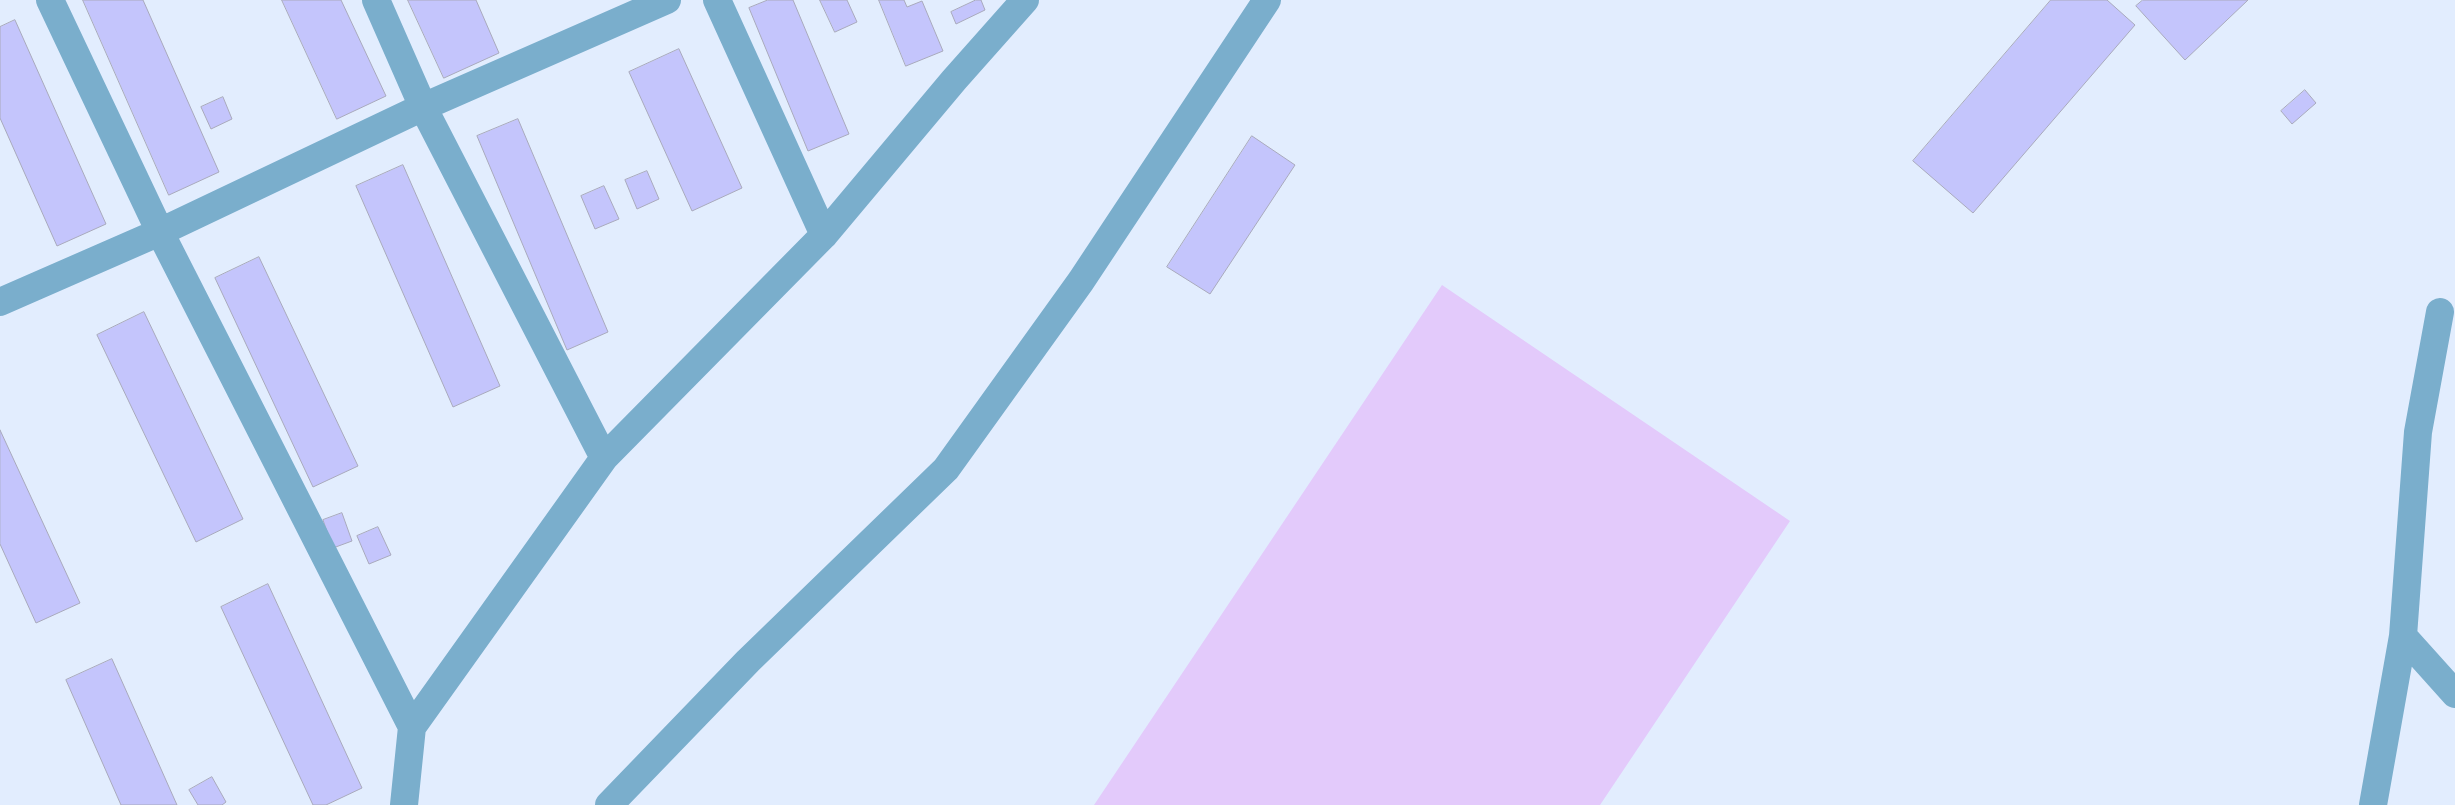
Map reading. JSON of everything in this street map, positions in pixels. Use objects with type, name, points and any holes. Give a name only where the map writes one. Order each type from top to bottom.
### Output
[{"type":"street","points":[[50,0],[160,232],[412,727]]},
{"type":"street","points":[[376,0],[423,107],[604,458]]},
{"type":"street","points":[[0,302],[160,232],[423,107],[667,0]]},
{"type":"street","points":[[717,0],[824,235]]},
{"type":"street","points":[[404,805],[412,727],[604,458],[824,235],[1025,0]]},
{"type":"street","points":[[609,805],[748,661],[946,469],[1081,281],[1267,0]]},
{"type":"street","points":[[2373,805],[2403,636],[2418,432],[2440,312]]},
{"type":"street","points":[[2403,636],[2455,694]]},
{"type":"shaded area","points":[[1442,285],[1790,521],[1600,805],[1094,805]]},
{"type":"building","points":[[83,0],[143,0],[219,172],[169,195]]},
{"type":"building","points":[[282,0],[341,0],[386,96],[337,119]]},
{"type":"building","points":[[408,0],[476,0],[499,53],[444,78]]},
{"type":"building","points":[[768,0],[793,0],[849,134],[808,151],[749,8]]},
{"type":"building","points":[[820,0],[847,0],[857,22],[835,32]]},
{"type":"building","points":[[879,0],[904,0],[907,7],[922,1],[943,51],[906,66]]},
{"type":"building","points":[[976,0],[981,0],[985,10],[956,24],[951,12]]},
{"type":"building","points":[[2051,0],[2107,0],[2135,25],[1973,213],[1913,161]]},
{"type":"building","points":[[2143,0],[2248,0],[2185,60],[2136,6]]},
{"type":"building","points":[[15,20],[106,224],[57,246],[0,118],[0,27]]},
{"type":"building","points":[[679,49],[742,188],[692,211],[629,72]]},
{"type":"building","points":[[2305,90],[2316,103],[2292,124],[2281,111]]},
{"type":"building","points":[[223,97],[232,119],[211,129],[201,107]]},
{"type":"building","points":[[518,119],[608,332],[567,350],[477,136]]},
{"type":"building","points":[[1252,136],[1295,165],[1210,294],[1167,267]]},
{"type":"building","points":[[403,165],[500,386],[453,407],[356,186]]},
{"type":"building","points":[[647,171],[659,199],[637,209],[625,180]]},
{"type":"building","points":[[604,186],[619,219],[595,229],[581,196]]},
{"type":"building","points":[[259,257],[358,466],[313,487],[215,278]]},
{"type":"building","points":[[144,312],[243,519],[196,542],[97,335]]},
{"type":"building","points":[[0,430],[80,603],[36,623],[0,544]]},
{"type":"building","points":[[342,513],[352,541],[333,548],[323,520]]},
{"type":"building","points":[[378,527],[391,555],[369,564],[357,536]]},
{"type":"building","points":[[268,584],[362,788],[326,805],[313,805],[221,607]]},
{"type":"building","points":[[112,659],[177,805],[121,805],[66,680]]},
{"type":"building","points":[[212,777],[226,802],[222,805],[198,805],[189,790]]}]
